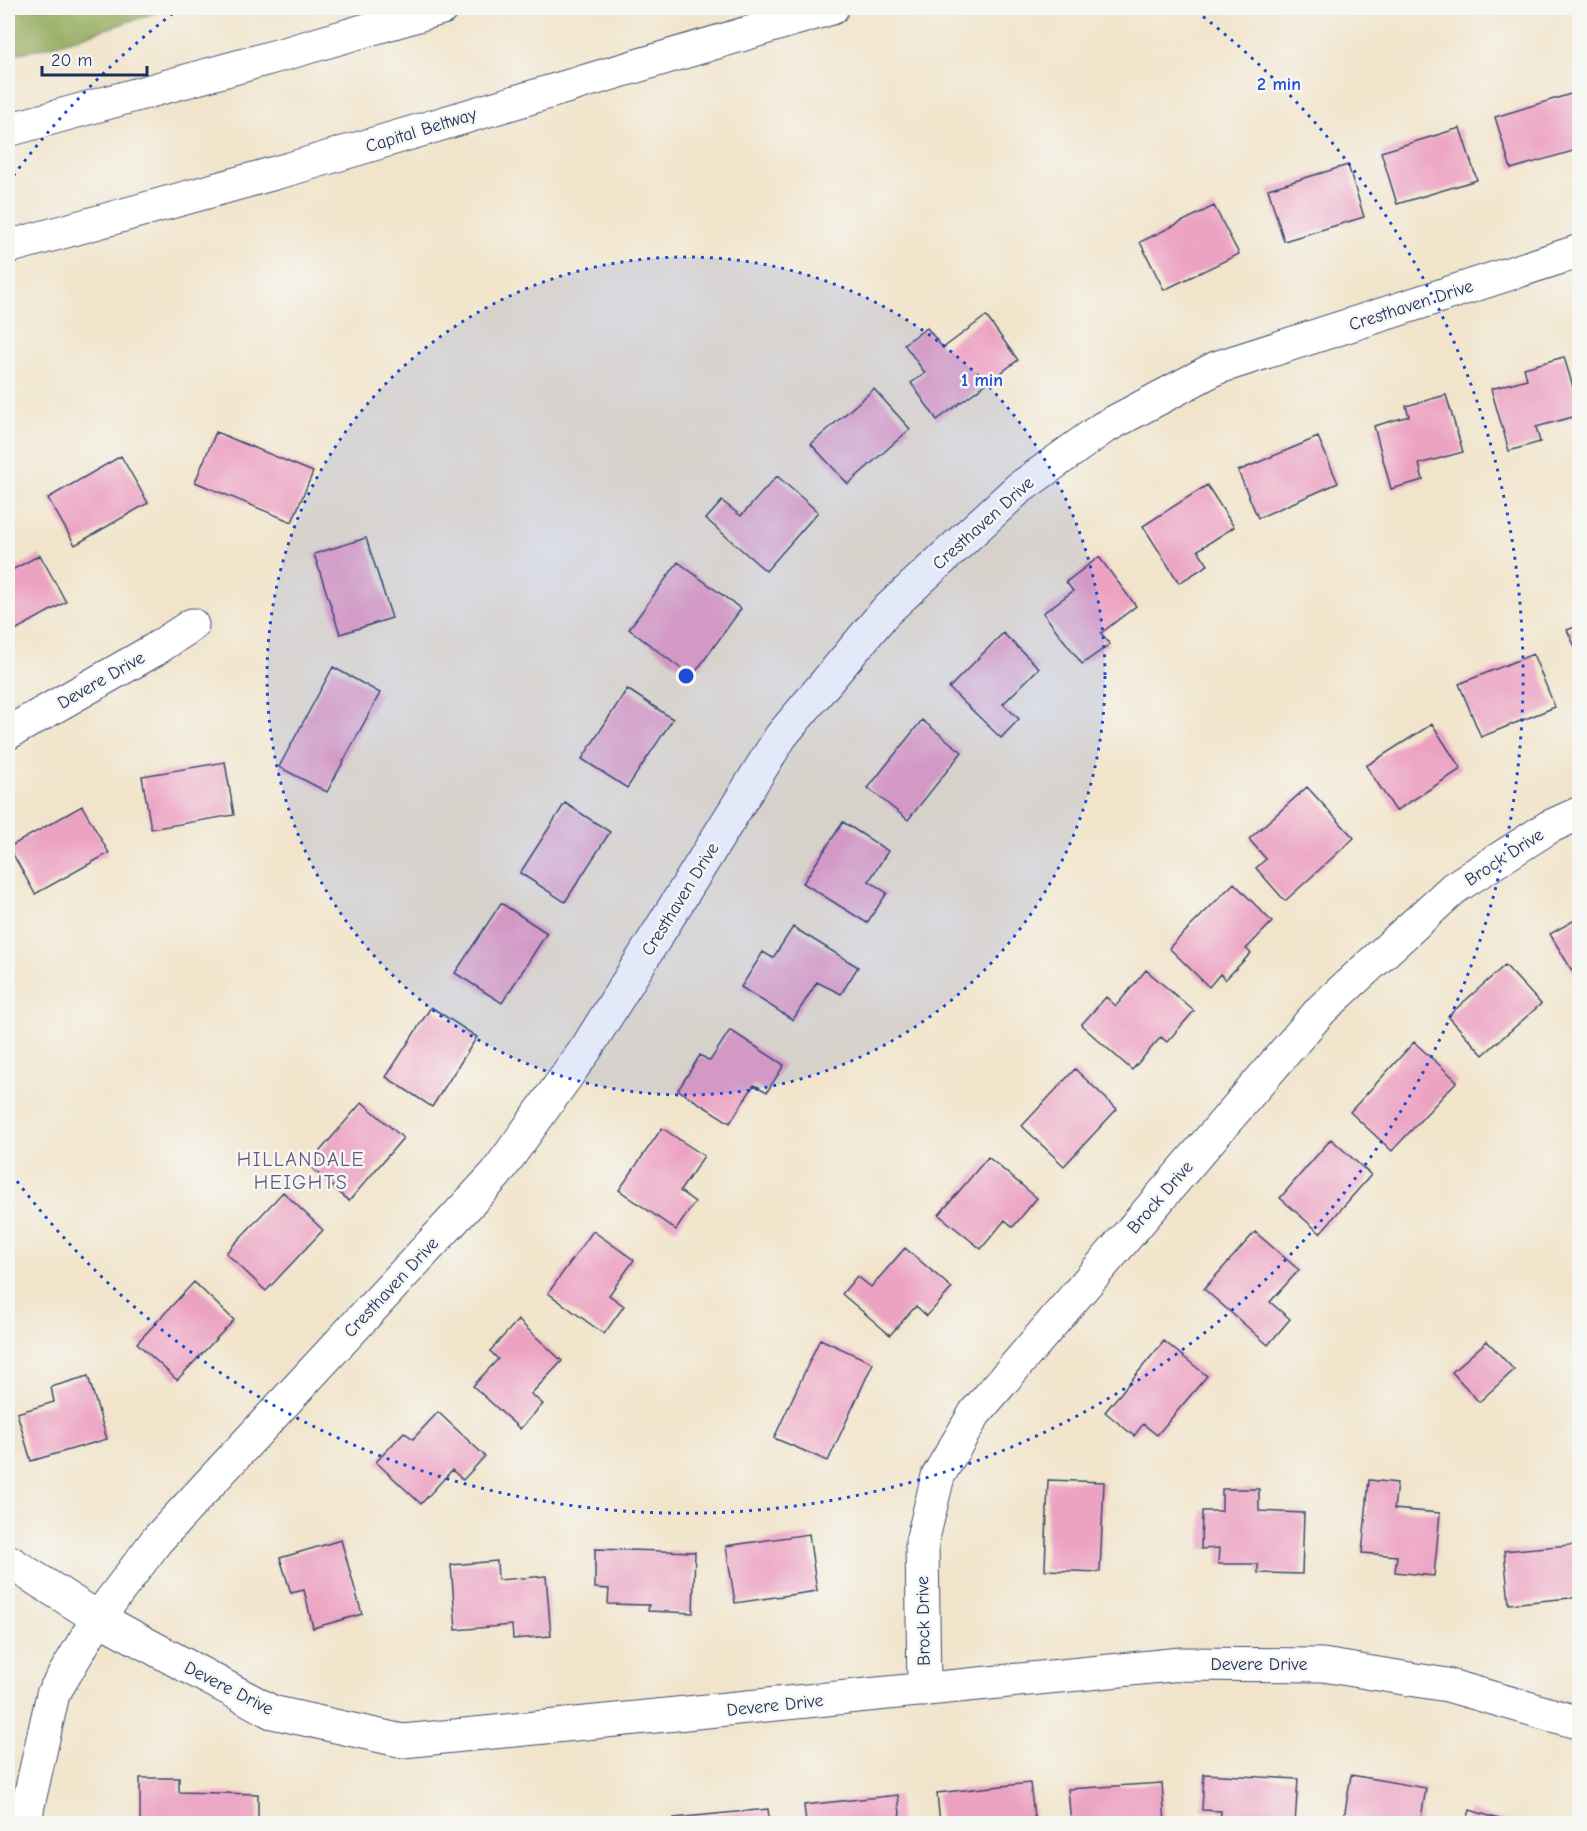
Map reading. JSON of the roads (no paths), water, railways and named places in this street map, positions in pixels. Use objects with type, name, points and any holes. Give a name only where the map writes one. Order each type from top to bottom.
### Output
[{"type":"main road","points":[[8,130],[441,8]]},
{"type":"main road","name":"Capital Beltway","points":[[8,248],[293,168],[832,8]]},
{"type":"main road","name":"Cresthaven Drive","points":[[27,1824],[27,1810],[53,1694],[98,1618],[157,1540],[496,1174],[586,1049],[781,736],[885,612],[1009,498],[1103,428],[1215,368],[1580,251]]},
{"type":"main road","name":"Devere Drive","points":[[8,733],[154,650],[192,625]]},
{"type":"main road","name":"Brock Drive","points":[[924,1690],[922,1542],[938,1476],[975,1413],[1322,1010],[1454,888],[1549,827],[1580,813]]},
{"type":"main road","name":"Devere Drive","points":[[8,1561],[98,1618],[272,1713],[403,1742],[1181,1664],[1323,1665],[1447,1685],[1580,1723]]},
{"type":"district","name":"HILLANDALE HEIGHTS","points":[[301,1170]]}]
